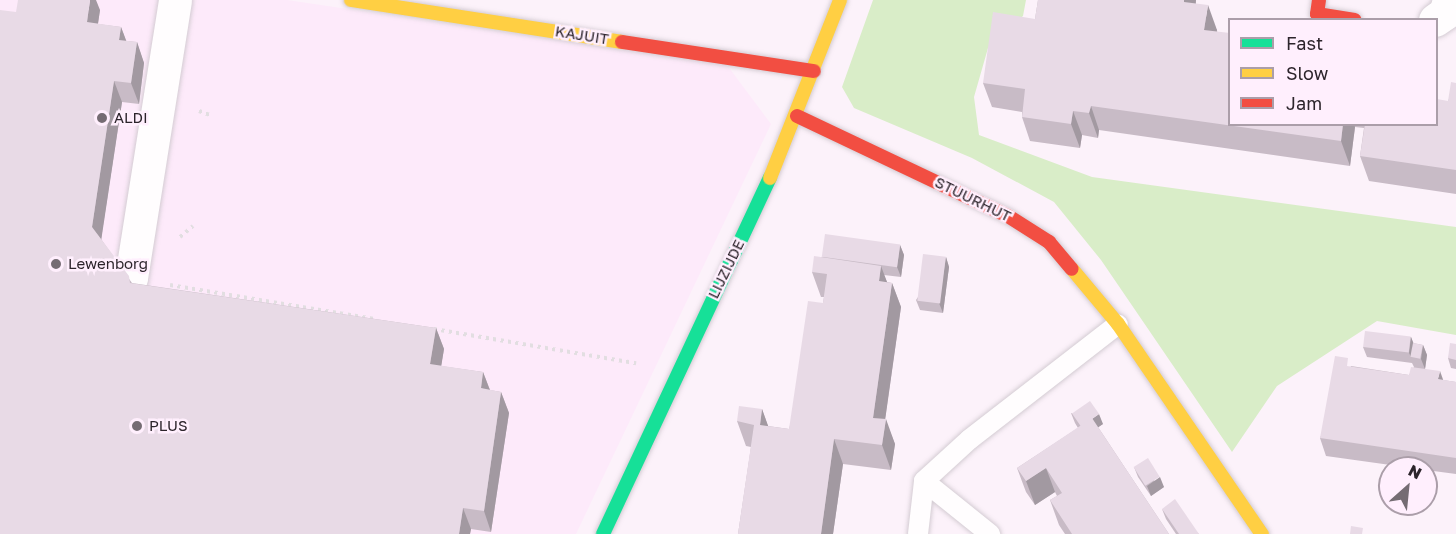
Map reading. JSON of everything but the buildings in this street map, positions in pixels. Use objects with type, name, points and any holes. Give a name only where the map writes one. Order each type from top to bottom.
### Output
[{"type":"street","points":[[128,279],[175,0]]},
{"type":"street","name":"KAJUIT","points":[[351,0],[814,71]]},
{"type":"street","name":"LIJZIJDE","points":[[603,534],[797,116],[840,0]]},
{"type":"street","points":[[1319,0],[1317,14],[1342,18]]},
{"type":"street","points":[[1438,18],[1445,13],[1449,0]]},
{"type":"street","name":"STUURHUT","points":[[797,116],[1029,228],[1066,258],[1118,324],[1262,534]]},
{"type":"lane","points":[[918,534],[924,481],[970,439],[1118,324]]},
{"type":"lane","points":[[924,481],[990,534]]},
{"type":"path","points":[[128,279],[194,226]]},
{"type":"path","points":[[128,279],[387,321]]},
{"type":"path","points":[[422,327],[678,369]]},
{"type":"shaded area","points":[[0,0],[287,0],[727,65],[771,124],[576,534],[0,534]]},
{"type":"green space","points":[[873,0],[1026,0],[1023,16],[988,48],[974,97],[979,135],[1092,177],[1456,227],[1456,335],[1377,321],[1277,386],[1232,452],[1101,260],[1054,202],[972,158],[854,108],[842,87]]},
{"type":"traffic: fast","points":[[603,534],[770,178]]},
{"type":"traffic: slow","points":[[351,0],[622,42]]},
{"type":"traffic: slow","points":[[770,178],[840,0]]},
{"type":"traffic: slow","points":[[1072,269],[1118,324],[1262,534]]},
{"type":"traffic: jam","points":[[1319,0],[1317,14],[1342,18]]},
{"type":"traffic: jam","points":[[622,42],[814,71]]},
{"type":"traffic: jam","points":[[797,116],[1008,216],[1049,242],[1072,269]]},
{"type":"place","name":"ALDI","points":[[102,118]]},
{"type":"place","name":"Lewenborg","points":[[56,264]]},
{"type":"place","name":"PLUS","points":[[137,426]]}]
